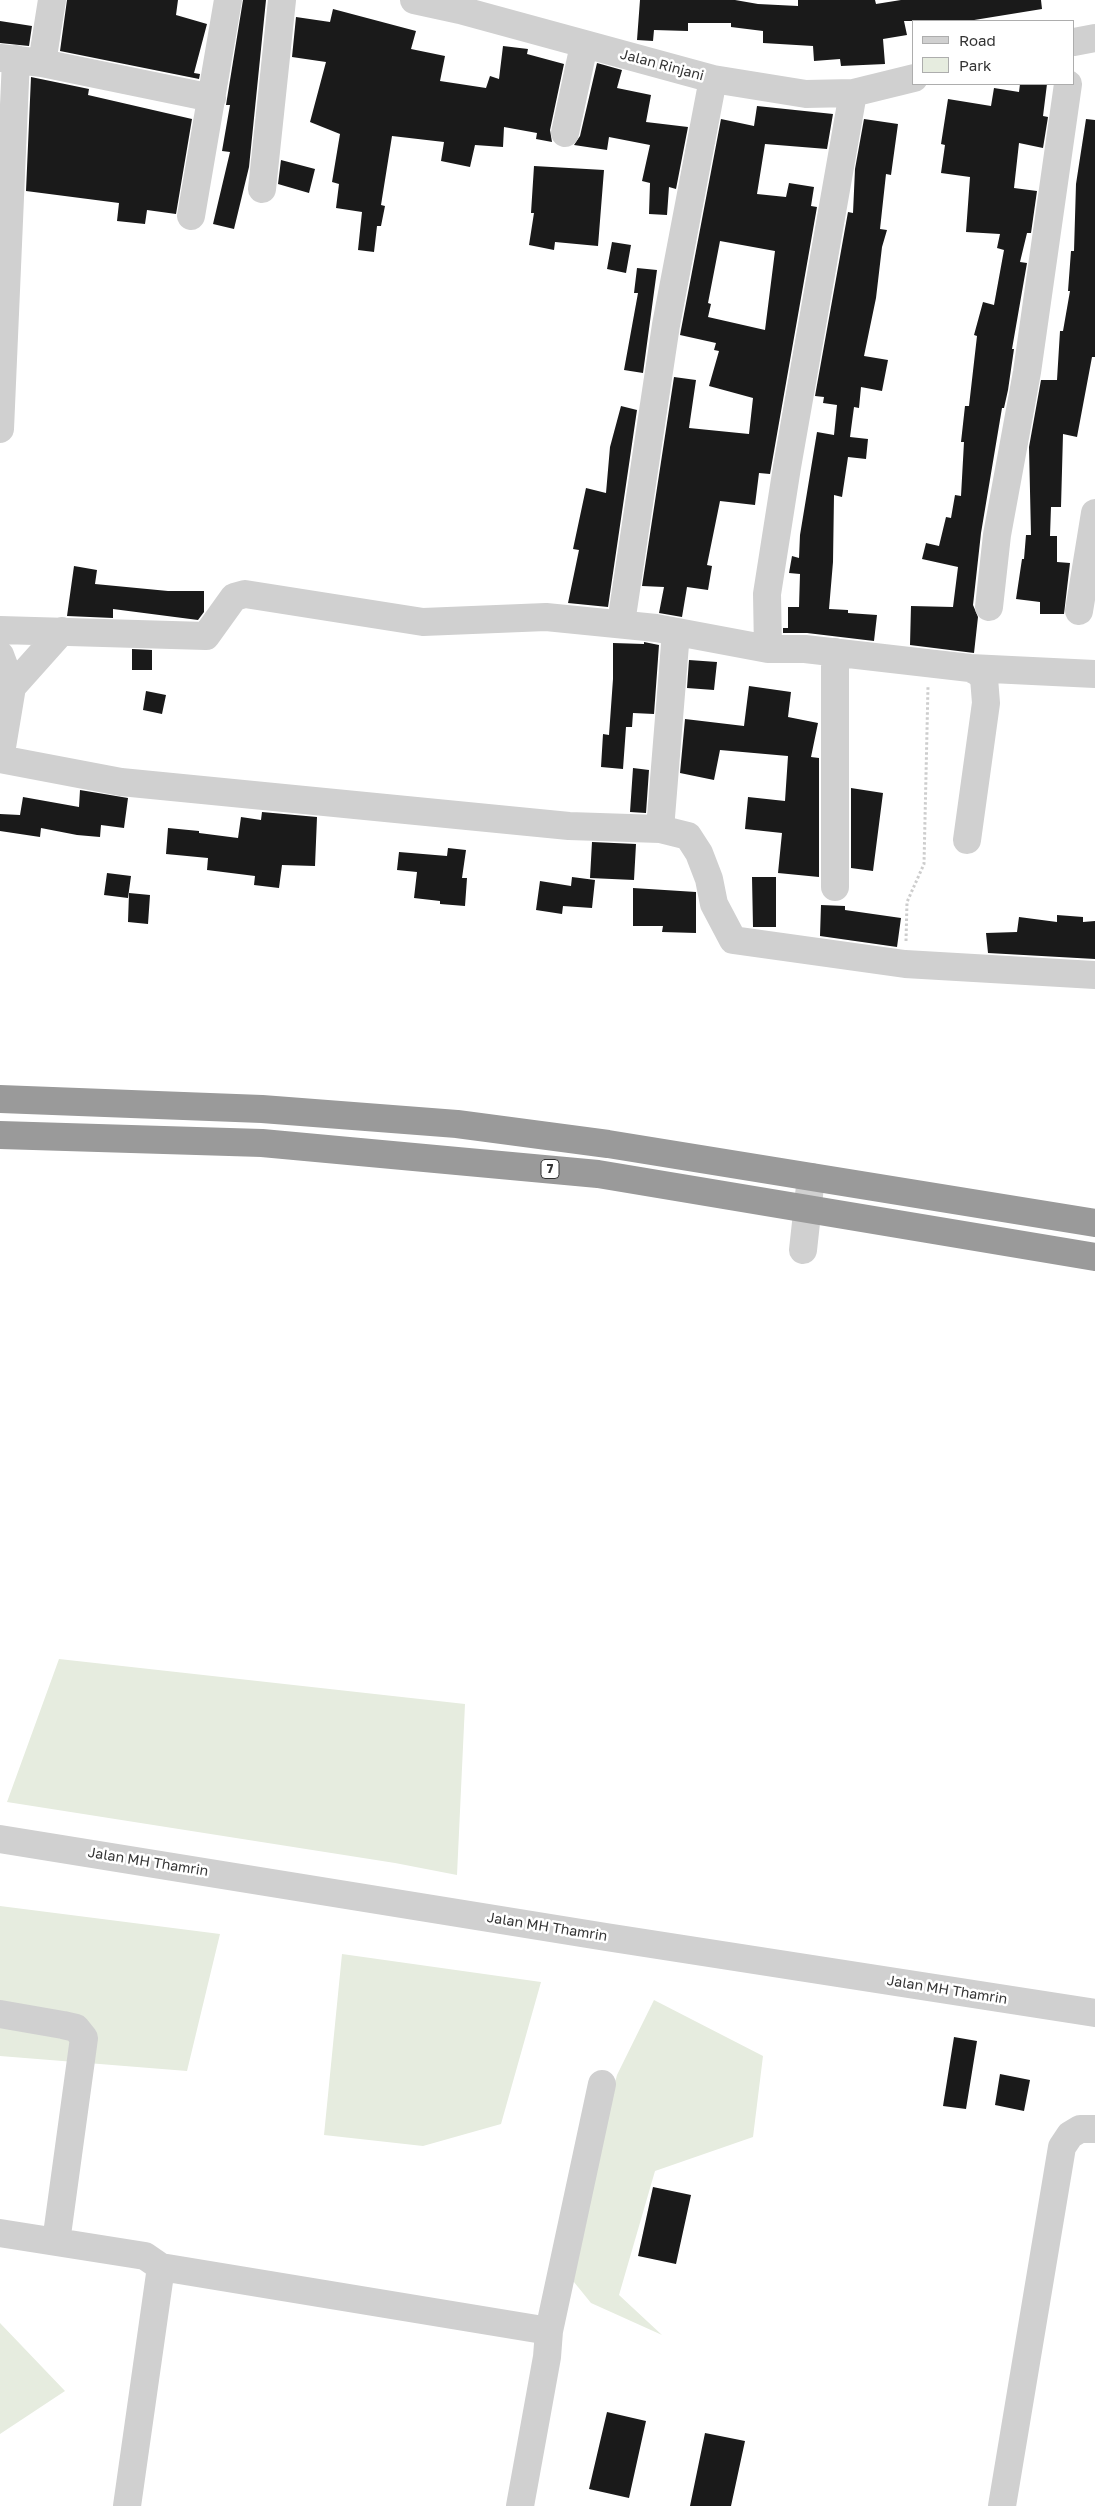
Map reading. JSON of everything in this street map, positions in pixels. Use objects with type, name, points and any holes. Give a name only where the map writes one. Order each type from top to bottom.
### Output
[{"type":"highway","points":[[0,1099],[262,1109],[457,1124],[608,1144],[1095,1223]]},
{"type":"highway","name":"7","points":[[0,1134],[262,1143],[598,1174],[1095,1257]]},
{"type":"street","points":[[0,429],[19,60],[52,0]]},
{"type":"street","points":[[191,216],[228,0]]},
{"type":"street","points":[[262,188],[282,0]]},
{"type":"street","name":"Jalan Rinjani","points":[[414,0],[460,10],[712,78],[806,94],[853,93],[912,78]]},
{"type":"street","points":[[1075,43],[1095,38]]},
{"type":"street","points":[[564,133],[584,45]]},
{"type":"street","points":[[19,60],[212,98]]},
{"type":"street","points":[[621,623],[666,324],[712,78]]},
{"type":"street","points":[[989,608],[997,535],[1027,372],[1068,85]]},
{"type":"street","points":[[768,649],[767,594],[787,467],[853,93]]},
{"type":"street","points":[[1079,611],[1095,513]]},
{"type":"street","points":[[0,630],[206,636],[234,597],[245,594],[423,622],[546,617],[621,623],[768,649],[804,649],[970,668],[1095,674]]},
{"type":"street","points":[[12,687],[62,631]]},
{"type":"street","points":[[660,829],[676,632]]},
{"type":"street","points":[[834,652],[835,887]]},
{"type":"street","points":[[0,655],[12,687],[0,759],[121,782],[569,826],[660,829],[688,836],[699,853],[709,878],[714,904],[733,940],[905,964],[1095,975]]},
{"type":"street","points":[[967,840],[986,697],[984,678],[970,668]]},
{"type":"street","points":[[803,1250],[810,1177]]},
{"type":"street","name":"Jalan MH Thamrin","points":[[0,1838],[616,1938],[1095,2013]]},
{"type":"street","points":[[0,2014],[64,2024],[76,2028],[84,2038],[56,2242]]},
{"type":"street","points":[[521,2506],[547,2358],[549,2331],[602,2084]]},
{"type":"street","points":[[1002,2506],[1062,2146],[1070,2135],[1080,2129],[1095,2129]]},
{"type":"street","points":[[0,2233],[144,2256],[161,2267],[549,2331]]},
{"type":"street","points":[[127,2506],[161,2267]]},
{"type":"path","points":[[905,964],[906,902],[924,864],[928,663]]},
{"type":"green space","points":[[59,1659],[465,1704],[457,1875],[395,1863],[7,1802]]},
{"type":"green space","points":[[0,1906],[220,1934],[187,2071],[0,2056]]},
{"type":"green space","points":[[342,1954],[541,1982],[501,2124],[423,2146],[324,2135]]},
{"type":"green space","points":[[654,2000],[763,2056],[753,2137],[655,2171],[619,2295],[662,2335],[591,2303],[565,2271],[617,2075]]},
{"type":"green space","points":[[0,2323],[65,2391],[0,2434]]},
{"type":"building","points":[[67,0],[178,0],[176,15],[207,24],[194,73],[200,74],[199,79],[60,51]]},
{"type":"building","points":[[243,0],[266,0],[249,167],[234,229],[213,224],[230,152],[222,151],[230,105],[226,105]]},
{"type":"building","points":[[640,0],[735,0],[758,4],[798,6],[798,0],[875,0],[876,4],[901,0],[1041,0],[1042,9],[974,20],[904,21],[907,35],[883,39],[885,64],[841,66],[840,59],[814,61],[813,46],[763,43],[763,31],[731,27],[731,23],[688,23],[688,31],[654,30],[653,41],[637,40]]},
{"type":"building","points":[[333,9],[416,31],[411,49],[445,56],[440,81],[486,88],[490,76],[499,79],[503,46],[528,49],[527,54],[564,64],[550,130],[552,142],[536,139],[537,133],[504,127],[503,147],[475,145],[470,167],[441,161],[444,142],[392,136],[381,205],[385,206],[381,226],[377,226],[374,252],[358,250],[362,212],[336,208],[339,184],[332,182],[340,134],[310,122],[326,62],[292,57],[296,17],[330,22]]},
{"type":"building","points":[[0,21],[32,26],[29,46],[0,43]]},
{"type":"building","points":[[597,63],[622,70],[617,88],[651,95],[646,122],[688,127],[676,189],[669,187],[667,215],[649,214],[650,183],[642,181],[650,145],[609,137],[607,150],[574,145],[580,136]]},
{"type":"building","points":[[31,77],[89,89],[88,95],[192,119],[176,214],[147,210],[145,224],[117,221],[119,203],[26,191]]},
{"type":"building","points":[[1020,85],[1047,85],[1043,116],[1048,117],[1043,148],[1019,143],[1014,188],[1037,191],[1031,233],[1027,233],[1020,262],[1027,263],[1012,349],[1014,349],[1008,390],[1004,408],[1002,408],[981,533],[973,605],[978,617],[974,653],[910,645],[911,606],[953,607],[958,567],[922,559],[926,543],[939,546],[946,517],[951,518],[955,495],[961,496],[964,442],[961,442],[965,406],[969,406],[977,336],[974,335],[983,302],[994,305],[1004,250],[997,248],[1000,234],[966,232],[970,177],[941,173],[945,145],[941,144],[948,99],[991,106],[994,88],[1019,92]]},
{"type":"building","points":[[757,106],[833,114],[827,149],[765,144],[757,194],[786,197],[789,183],[814,187],[811,206],[817,207],[770,474],[759,473],[755,505],[720,501],[707,565],[712,566],[708,590],[687,587],[682,617],[659,613],[664,587],[642,586],[674,377],[696,380],[689,428],[749,434],[753,398],[709,386],[719,351],[714,350],[716,343],[680,335],[721,119],[754,126]],"holes":[[[720,241],[775,251],[765,330],[708,317],[711,304],[708,303]]]},
{"type":"building","points":[[864,119],[898,124],[891,175],[886,174],[880,229],[887,230],[882,247],[876,298],[864,356],[888,360],[882,391],[861,387],[859,408],[854,407],[850,437],[868,439],[866,459],[848,457],[842,497],[834,495],[833,562],[829,609],[848,610],[848,613],[877,615],[874,641],[807,633],[783,633],[783,628],[788,628],[788,607],[799,607],[800,574],[789,573],[792,556],[799,558],[800,535],[817,432],[834,435],[837,405],[823,403],[824,397],[815,396],[848,212],[853,213],[855,169]]},
{"type":"building","points":[[1086,119],[1095,120],[1095,357],[1092,357],[1077,437],[1063,434],[1061,507],[1051,507],[1050,536],[1057,536],[1057,562],[1070,563],[1064,614],[1040,614],[1040,602],[1016,599],[1022,559],[1024,559],[1026,535],[1031,535],[1029,447],[1041,380],[1057,380],[1060,331],[1063,331],[1070,291],[1068,291],[1071,251],[1074,251],[1076,184]]},
{"type":"building","points":[[281,160],[315,169],[309,193],[278,184]]},
{"type":"building","points":[[534,166],[604,170],[598,246],[555,242],[554,250],[529,245],[534,213],[531,213]]},
{"type":"building","points":[[612,242],[631,245],[626,273],[607,269]]},
{"type":"building","points":[[637,268],[657,270],[643,373],[624,370],[638,293],[634,293]]},
{"type":"building","points":[[621,406],[637,410],[608,607],[568,603],[579,550],[573,549],[586,488],[606,493],[610,447]]},
{"type":"building","points":[[74,566],[97,570],[95,584],[168,591],[204,591],[204,612],[198,620],[113,609],[113,618],[67,616]]},
{"type":"building","points":[[644,642],[659,645],[654,714],[633,713],[632,727],[626,727],[623,769],[601,767],[603,734],[609,735],[613,679],[613,643],[644,644]]},
{"type":"building","points":[[132,649],[152,650],[152,670],[132,670]]},
{"type":"building","points":[[689,660],[717,662],[714,690],[687,688]]},
{"type":"building","points":[[749,686],[791,692],[788,717],[818,723],[811,757],[819,758],[819,877],[778,873],[782,833],[745,829],[748,797],[785,801],[788,756],[720,750],[714,780],[680,773],[685,719],[744,726]]},
{"type":"building","points":[[146,691],[166,695],[162,714],[143,710]]},
{"type":"building","points":[[633,768],[649,770],[646,813],[630,812]]},
{"type":"building","points":[[851,788],[883,793],[873,871],[851,868]]},
{"type":"building","points":[[80,790],[128,798],[124,828],[101,825],[100,837],[41,828],[40,837],[0,831],[0,814],[20,815],[23,797],[79,807]]},
{"type":"building","points":[[262,812],[317,817],[315,866],[282,865],[279,888],[254,885],[255,876],[207,870],[208,858],[166,854],[168,828],[238,838],[241,817],[261,820]]},
{"type":"building","points":[[592,842],[636,844],[634,880],[590,878]]},
{"type":"building","points":[[448,848],[466,850],[462,878],[467,878],[465,906],[440,904],[440,901],[414,898],[417,872],[397,870],[399,852],[447,856]]},
{"type":"building","points":[[107,873],[131,876],[128,898],[104,895]]},
{"type":"building","points":[[572,877],[595,880],[592,908],[563,906],[562,914],[536,910],[540,881],[571,886]]},
{"type":"building","points":[[752,877],[776,877],[776,927],[753,927]]},
{"type":"building","points":[[633,888],[696,892],[696,933],[662,932],[663,926],[633,926]]},
{"type":"building","points":[[129,893],[150,895],[148,924],[128,922]]},
{"type":"building","points":[[821,905],[845,906],[845,910],[901,918],[897,947],[820,936]]},
{"type":"building","points":[[1057,915],[1083,917],[1083,922],[1095,921],[1095,959],[988,953],[986,933],[1017,932],[1019,917],[1057,922]]},
{"type":"building","points":[[954,2037],[977,2041],[966,2109],[943,2106]]},
{"type":"building","points":[[1000,2074],[1030,2080],[1024,2111],[995,2105]]},
{"type":"building","points":[[653,2187],[691,2195],[676,2264],[638,2256]]},
{"type":"building","points":[[607,2412],[646,2421],[629,2498],[589,2489]]},
{"type":"building","points":[[705,2433],[745,2441],[731,2506],[690,2506]]}]
